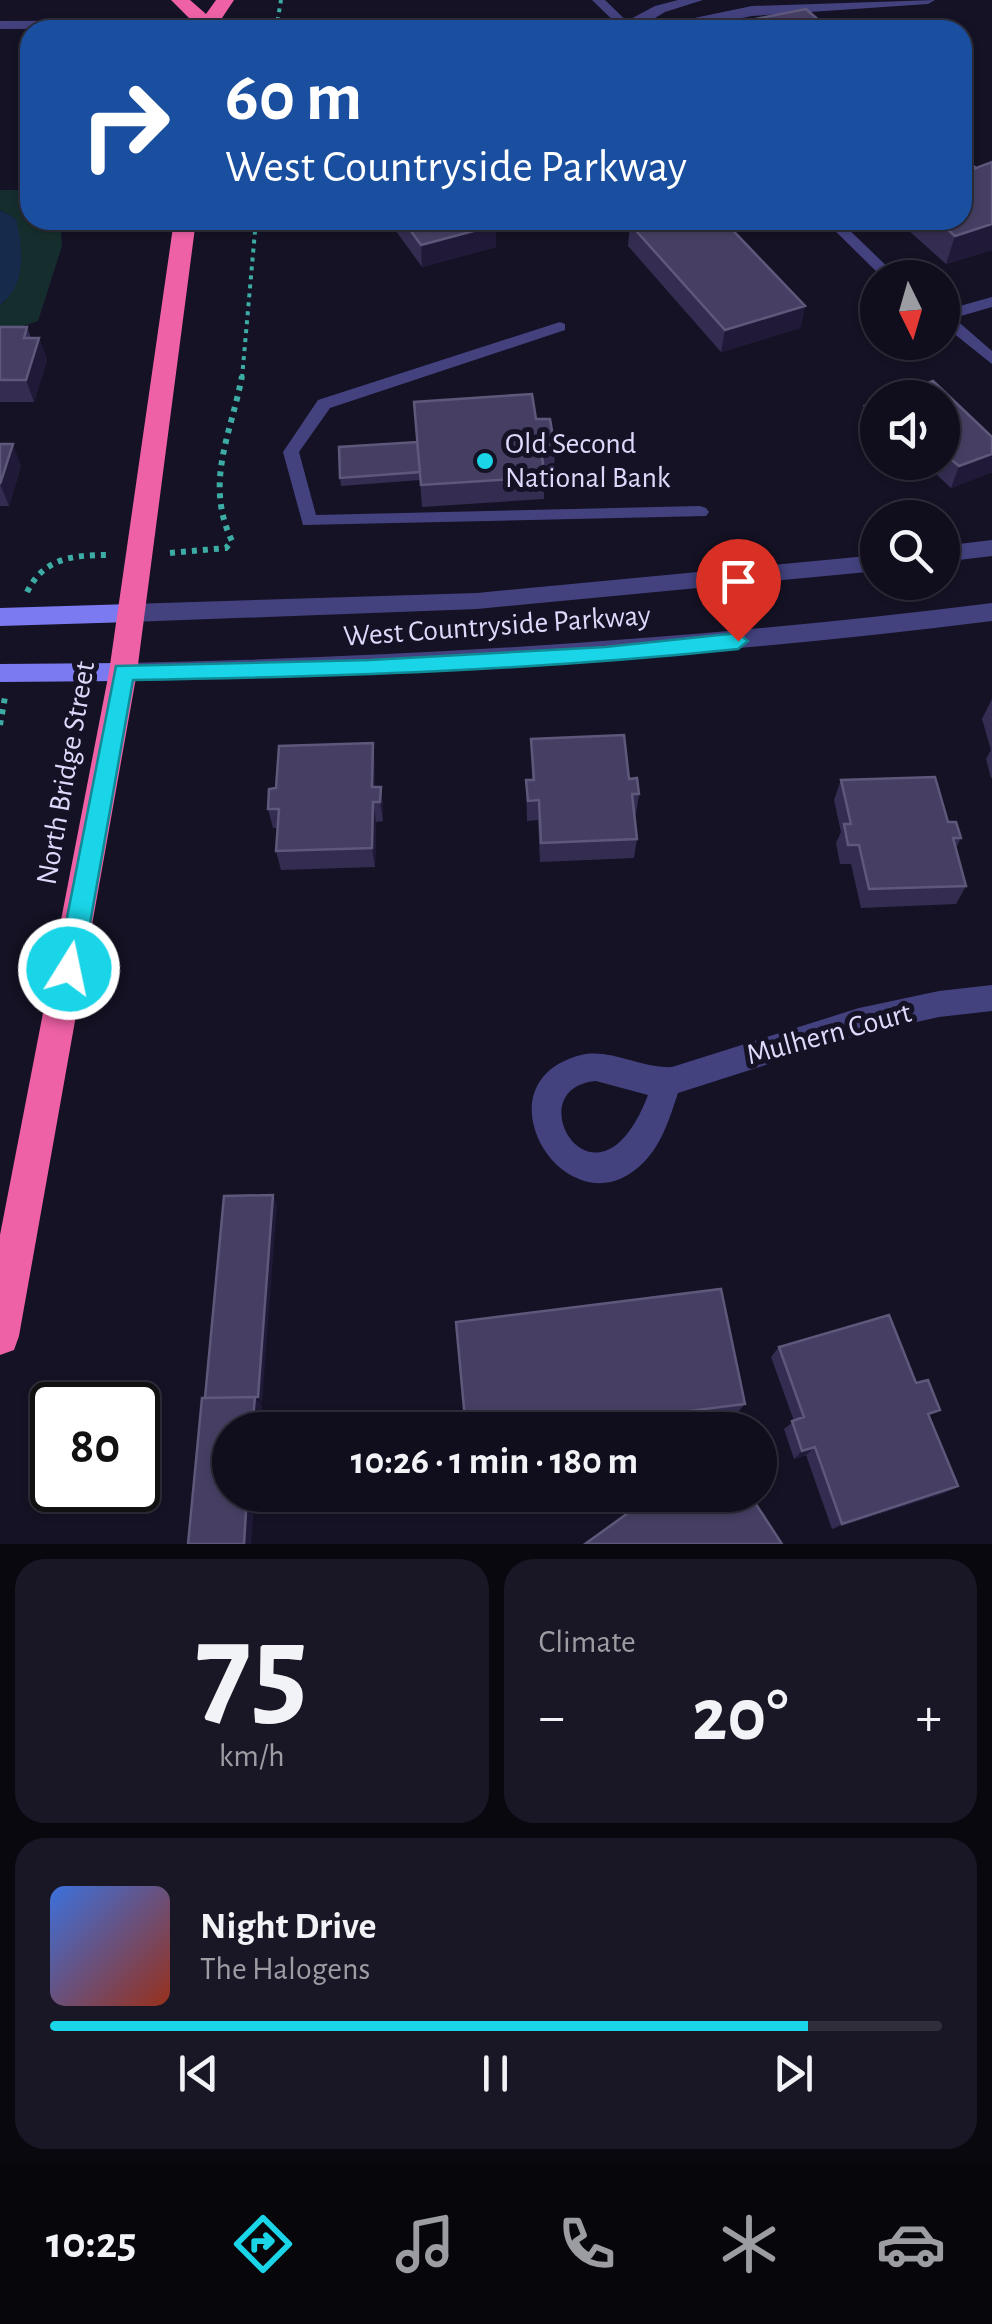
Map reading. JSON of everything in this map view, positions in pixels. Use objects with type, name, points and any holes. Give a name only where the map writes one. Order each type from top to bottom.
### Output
[{"type":"highway","points":[[180,0],[199,20]]},
{"type":"highway","points":[[210,20],[226,0]]},
{"type":"highway","name":"North Bridge Street","points":[[0,1336],[124,672],[184,230]]},
{"type":"street","points":[[641,20],[660,9],[696,0]]},
{"type":"street","points":[[706,20],[752,11],[928,0]]},
{"type":"street","points":[[960,552],[992,548]]},
{"type":"street","name":"West Countryside Parkway","points":[[130,613],[516,599],[860,565]]},
{"type":"street","name":"West Countryside Parkway","points":[[124,672],[370,669],[605,655],[992,612]]},
{"type":"street","points":[[0,617],[130,613]]},
{"type":"street","points":[[0,674],[124,672]]},
{"type":"street","name":"Mulhern Court","points":[[668,1082],[782,1044],[961,1000],[992,998]]},
{"type":"lane","points":[[598,0],[617,20]]},
{"type":"lane","points":[[842,230],[873,260]]},
{"type":"lane","points":[[960,312],[992,302]]},
{"type":"lane","points":[[560,327],[324,404],[291,452],[308,521],[700,512]]},
{"type":"lane","points":[[960,331],[992,359]]},
{"type":"path","points":[[210,552],[226,548],[232,540],[215,507],[225,430],[242,380],[255,230]]},
{"type":"path","points":[[27,592],[48,562],[80,555]]},
{"type":"path","points":[[0,725],[3,708]]},
{"type":"green space","points":[[0,190],[20,190],[20,230],[61,230],[62,246],[38,321],[0,334],[0,305],[5,302],[16,219],[0,210]]},
{"type":"water","points":[[0,210],[16,219],[21,265],[15,287],[0,305]]},
{"type":"building","points":[[806,9],[819,20],[750,20]]},
{"type":"building","points":[[992,162],[992,224],[955,236],[948,230],[972,230],[972,169]]},
{"type":"building","points":[[410,230],[477,230],[421,245]]},
{"type":"building","points":[[635,230],[733,230],[805,306],[725,330]]},
{"type":"building","points":[[0,327],[27,327],[24,338],[39,338],[26,380],[0,380]]},
{"type":"building","name":"Old Second National Bank","points":[[532,394],[536,419],[550,419],[555,449],[541,450],[545,477],[421,485],[414,402]]},
{"type":"building","points":[[960,407],[992,437],[992,454],[960,466]]},
{"type":"building","points":[[417,442],[420,472],[340,478],[339,447]]},
{"type":"building","points":[[0,444],[13,444],[0,484]]},
{"type":"building","points":[[624,735],[629,779],[637,778],[639,794],[632,794],[637,839],[541,843],[539,800],[528,801],[526,780],[534,780],[531,739]]},
{"type":"building","points":[[373,743],[372,787],[381,787],[380,802],[373,802],[372,848],[276,851],[279,809],[268,809],[269,789],[276,788],[279,746]]},
{"type":"building","points":[[935,777],[948,822],[956,822],[961,838],[953,838],[966,886],[869,889],[859,845],[848,845],[844,824],[851,824],[841,780]]},
{"type":"building","points":[[273,1195],[258,1397],[205,1398],[224,1196]]},
{"type":"building","points":[[721,1289],[745,1404],[681,1412],[464,1412],[456,1322]]},
{"type":"building","points":[[889,1315],[916,1383],[928,1380],[940,1410],[928,1414],[958,1486],[842,1524],[815,1447],[802,1451],[792,1421],[804,1417],[779,1347]]},
{"type":"building","points":[[255,1397],[254,1412],[212,1412],[212,1512],[246,1512],[244,1544],[188,1544],[202,1398]]},
{"type":"building","points":[[629,1512],[761,1512],[782,1544],[585,1544]]},
{"type":"place","name":"Old Second National Bank","points":[[485,461]]},
{"type":"route","points":[[69,969],[124,672],[370,669],[605,655],[738,641]]}]
